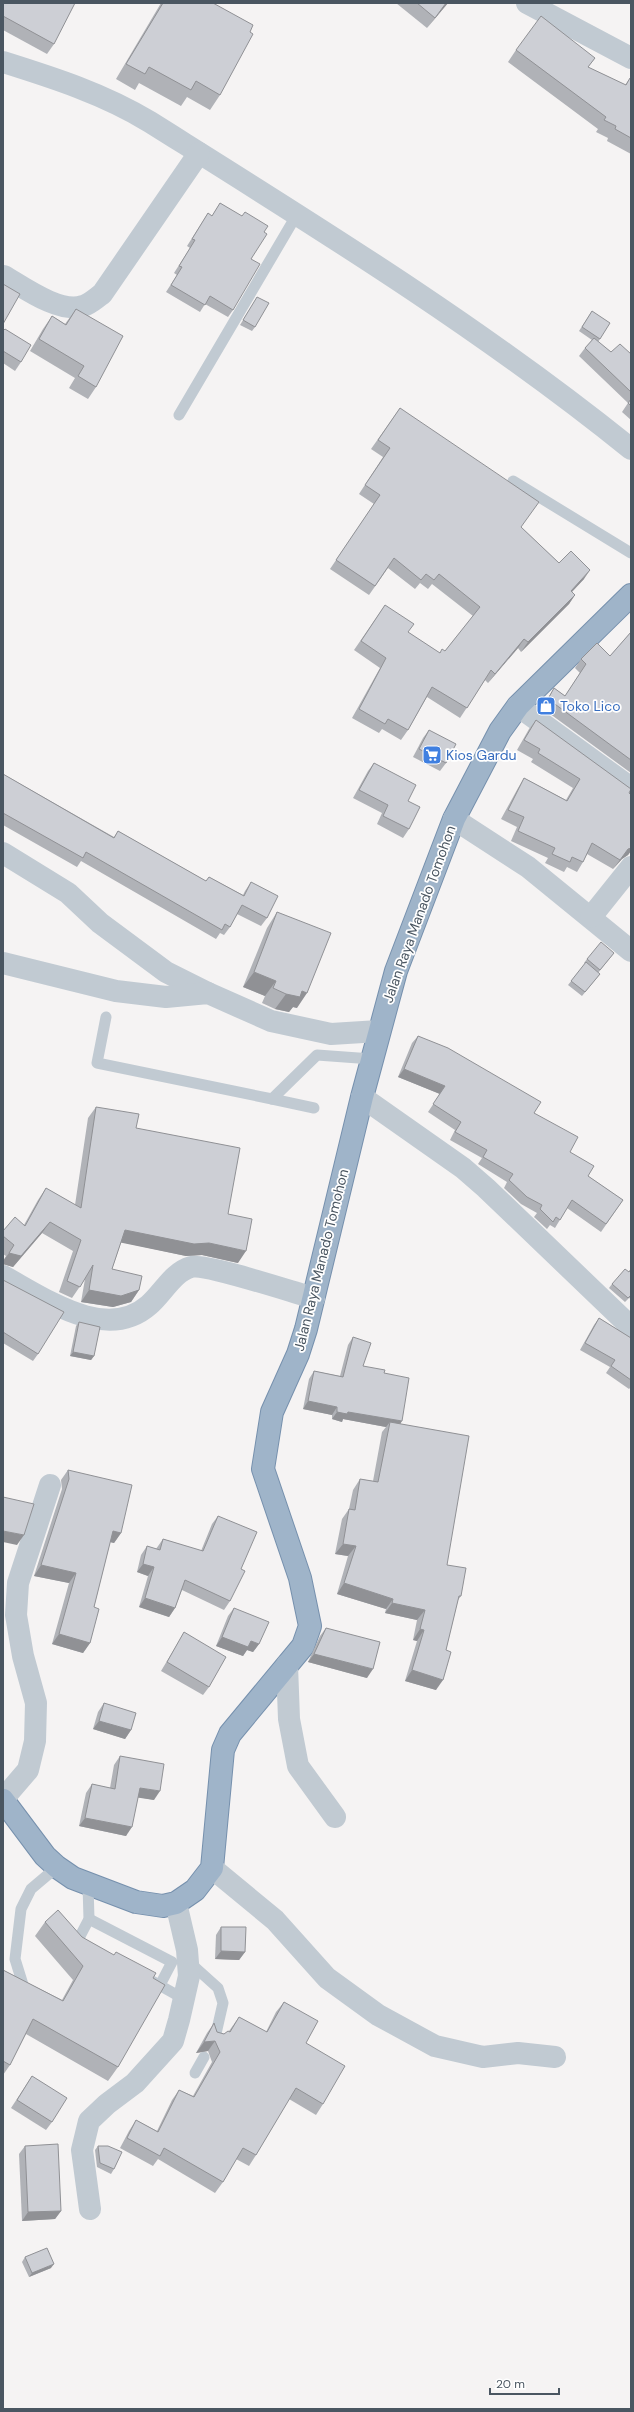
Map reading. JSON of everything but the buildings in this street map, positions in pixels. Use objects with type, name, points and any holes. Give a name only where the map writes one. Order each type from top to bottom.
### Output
[{"type":"highway","name":"Jalan Raya Manado Tomohon","points":[[212,1868],[223,1750],[230,1734],[303,1646],[310,1626],[300,1578],[265,1479],[263,1461],[272,1412],[298,1354],[314,1298],[362,1097],[396,971],[454,819],[500,731],[518,706],[631,596]]},
{"type":"highway","points":[[3,1799],[33,1843],[57,1867],[88,1884],[136,1902],[163,1906],[176,1903],[195,1890],[212,1868]]},
{"type":"street","points":[[527,3],[631,58]]},
{"type":"street","points":[[3,62],[66,82],[108,99],[138,114],[456,317],[631,449]]},
{"type":"street","points":[[4,276],[42,299],[65,307],[83,306],[102,294],[199,153]]},
{"type":"street","points":[[518,706],[631,788]]},
{"type":"street","points":[[454,819],[528,867],[631,951]]},
{"type":"street","points":[[3,853],[68,893],[100,923],[166,972],[208,994],[271,1021],[331,1034],[379,1031]]},
{"type":"street","points":[[591,917],[631,867]]},
{"type":"street","points":[[3,963],[116,991],[166,997],[208,994]]},
{"type":"street","points":[[362,1097],[463,1168],[486,1188],[631,1327]]},
{"type":"street","points":[[3,1276],[44,1298],[90,1318],[112,1320],[135,1316],[160,1295],[177,1274],[192,1266],[223,1272],[314,1298]]},
{"type":"street","points":[[3,1799],[28,1770],[35,1741],[36,1703],[23,1656],[16,1615],[18,1583],[50,1486]]},
{"type":"street","points":[[287,1665],[289,1719],[298,1766],[335,1817]]},
{"type":"street","points":[[212,1868],[275,1920],[327,1978],[378,2015],[435,2046],[483,2057],[518,2053],[555,2057]]},
{"type":"street","points":[[90,2209],[82,2150],[89,2121],[107,2104],[135,2083],[173,2041],[189,1976],[188,1960],[176,1903]]},
{"type":"lane","points":[[180,415],[296,216]]},
{"type":"lane","points":[[513,481],[631,553]]},
{"type":"lane","points":[[106,1017],[97,1063],[314,1108]]},
{"type":"lane","points":[[272,1099],[317,1054],[372,1059]]},
{"type":"lane","points":[[24,1988],[15,1959],[21,1909],[31,1889],[57,1867]]},
{"type":"lane","points":[[88,1884],[89,1920],[77,1942],[91,1949]]},
{"type":"lane","points":[[89,1920],[172,1962],[160,1985]]},
{"type":"lane","points":[[188,1960],[218,1988],[223,2003],[215,2038]]},
{"type":"lane","points":[[140,1974],[184,1999]]},
{"type":"lane","points":[[195,2073],[204,2057]]},
{"type":"place","name":"Toko Lico","points":[[546,706]]},
{"type":"place","name":"Kios Gardu","points":[[432,755]]}]
